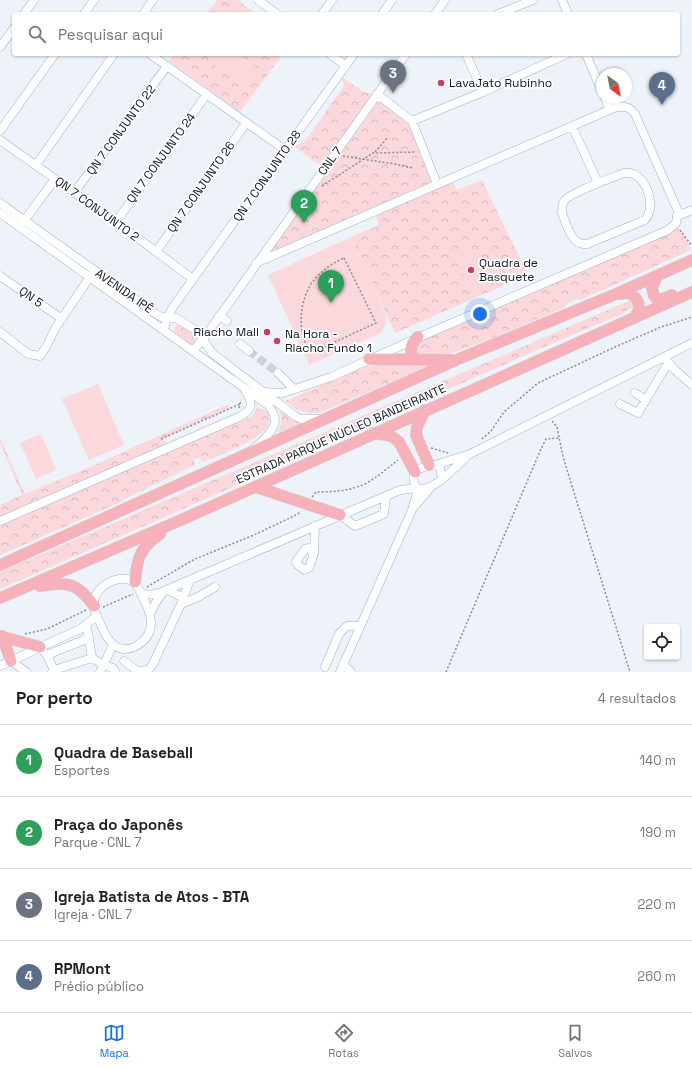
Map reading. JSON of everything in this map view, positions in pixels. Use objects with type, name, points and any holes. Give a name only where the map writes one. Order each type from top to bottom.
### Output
[{"type":"highway","name":"ESTRADA PARQUE NÚCLEO BANDEIRANTE","points":[[0,565],[456,360],[616,294],[692,260]]},
{"type":"highway","points":[[657,276],[652,292],[658,299],[662,299],[692,286]]},
{"type":"highway","name":"ESTRADA PARQUE NÚCLEO BANDEIRANTE","points":[[0,598],[256,487],[425,410],[692,292]]},
{"type":"highway","points":[[616,294],[630,293],[637,299],[640,307],[634,318]]},
{"type":"highway","points":[[414,360],[410,350],[418,337]]},
{"type":"highway","points":[[369,359],[456,360]]},
{"type":"highway","points":[[425,410],[416,431],[421,448],[432,465]]},
{"type":"highway","points":[[374,433],[391,436],[399,442],[414,475]]},
{"type":"highway","points":[[256,487],[340,515]]},
{"type":"highway","points":[[139,589],[138,560],[143,548],[150,541],[181,520]]},
{"type":"highway","points":[[22,589],[54,584],[65,584],[80,590],[86,595],[95,611]]},
{"type":"highway","points":[[1,636],[43,651]]},
{"type":"highway","points":[[1,636],[11,662]]},
{"type":"street","points":[[25,12],[34,0]]},
{"type":"street","points":[[85,12],[94,0]]},
{"type":"street","points":[[144,12],[153,0]]},
{"type":"street","points":[[258,0],[274,12]]},
{"type":"street","points":[[268,8],[273,0]]},
{"type":"street","points":[[323,12],[332,0]]},
{"type":"street","points":[[383,12],[392,0]]},
{"type":"street","points":[[436,12],[445,0]]},
{"type":"street","points":[[503,12],[533,0]]},
{"type":"street","points":[[562,0],[567,12]]},
{"type":"street","points":[[0,47],[12,31]]},
{"type":"street","points":[[0,131],[54,56]]},
{"type":"street","points":[[36,165],[113,56]]},
{"type":"street","points":[[153,56],[286,150]]},
{"type":"street","points":[[333,56],[346,66]]},
{"type":"street","name":"QN 7 CONJUNTO 28","points":[[164,330],[167,318],[173,307],[353,56]]},
{"type":"street","name":"CNL 7","points":[[193,351],[405,56]]},
{"type":"street","points":[[467,56],[484,92]]},
{"type":"street","points":[[412,121],[484,92],[563,56]]},
{"type":"street","points":[[587,56],[596,78]]},
{"type":"street","name":"QN 7 CONJUNTO 22","points":[[74,193],[167,66]]},
{"type":"street","name":"QN 7 CONJUNTO 24","points":[[116,222],[207,94]]},
{"type":"street","points":[[377,94],[412,121],[437,184]]},
{"type":"street","points":[[607,104],[609,109]]},
{"type":"street","points":[[256,263],[616,107],[627,107],[636,114],[677,208],[678,216],[674,225],[668,230],[418,337],[331,377],[283,393],[262,392]]},
{"type":"street","name":"QN 7 CONJUNTO 26","points":[[156,252],[246,123]]},
{"type":"street","points":[[572,126],[598,183]]},
{"type":"street","name":"QN 7 CONJUNTO 2","points":[[0,140],[116,222],[193,279]]},
{"type":"street","points":[[628,172],[636,174],[645,187],[650,199],[651,210],[646,220],[582,245],[573,238],[562,213],[563,204],[569,197],[598,183],[628,172]]},
{"type":"street","points":[[22,224],[55,179]]},
{"type":"street","name":"AVENIDA IPÊ","points":[[0,203],[22,224],[92,274],[164,330],[268,405],[276,417],[276,423],[271,431],[249,453]]},
{"type":"street","points":[[678,216],[692,210]]},
{"type":"street","name":"AVENIDA IPÊ","points":[[0,213],[22,224]]},
{"type":"street","points":[[0,332],[28,354],[39,356],[92,274]]},
{"type":"street","name":"AVENIDA IPÊ","points":[[92,274],[161,317],[173,317],[197,331],[212,353],[295,416],[301,419],[327,419]]},
{"type":"street","name":"QN 5","points":[[0,276],[62,319]]},
{"type":"street","points":[[180,298],[178,312],[180,320]]},
{"type":"street","points":[[219,316],[227,321]]},
{"type":"street","points":[[197,331],[212,326]]},
{"type":"street","points":[[400,490],[414,475],[432,465],[470,454],[548,415],[666,360],[692,343]]},
{"type":"street","points":[[240,344],[250,351]]},
{"type":"street","points":[[666,360],[692,385]]},
{"type":"street","points":[[620,404],[638,413],[666,360]]},
{"type":"street","points":[[278,373],[294,389]]},
{"type":"street","points":[[0,521],[240,417],[247,412],[251,403],[250,398],[243,388]]},
{"type":"street","points":[[634,393],[646,400]]},
{"type":"street","points":[[43,651],[84,628],[95,611],[97,594],[100,588],[106,583],[119,579],[127,579],[147,595],[153,595],[400,490],[425,488],[437,484],[470,454]]},
{"type":"street","points":[[432,465],[440,468],[442,478]]},
{"type":"street","points":[[351,672],[341,668],[412,510],[417,488],[414,475]]},
{"type":"street","points":[[412,510],[434,485]]},
{"type":"street","points":[[340,515],[355,526],[384,514],[386,496]]},
{"type":"street","points":[[314,553],[315,526]]},
{"type":"street","points":[[124,661],[137,671],[148,670],[153,664],[190,580]]},
{"type":"street","points":[[166,590],[182,601],[198,597],[215,587]]},
{"type":"street","points":[[102,669],[113,668],[116,672],[132,649],[144,641],[148,636],[151,623],[150,614],[139,589]]},
{"type":"street","points":[[150,614],[156,602],[166,590]]},
{"type":"street","points":[[95,611],[103,630],[113,645],[119,648],[132,649]]},
{"type":"street","points":[[325,667],[339,634],[347,626],[360,626]]},
{"type":"street","points":[[84,628],[103,630]]},
{"type":"street","points":[[84,628],[89,638],[92,658],[102,669]]},
{"type":"street","points":[[0,666],[43,651],[89,638]]},
{"type":"street","points":[[102,669],[113,645]]},
{"type":"street","points":[[43,651],[53,671],[92,658]]},
{"type":"street","points":[[11,662],[26,672]]},
{"type":"path","points":[[375,152],[388,137]]},
{"type":"path","points":[[320,188],[325,183],[373,152],[421,152]]},
{"type":"path","points":[[339,155],[414,168]]},
{"type":"path","points":[[674,225],[692,246]]},
{"type":"path","points":[[344,258],[376,323],[311,353],[304,337],[301,325],[301,313],[306,297],[311,284],[322,272],[344,258]]},
{"type":"path","points":[[478,443],[491,431],[504,412],[538,383],[648,332],[692,317]]},
{"type":"path","points":[[240,417],[238,412],[241,399]]},
{"type":"path","points":[[161,439],[240,404]]},
{"type":"path","points":[[548,415],[557,427],[563,457],[630,672]]},
{"type":"path","points":[[446,672],[541,449],[546,439],[559,438]]},
{"type":"path","points":[[421,448],[432,448],[440,452],[452,454]]},
{"type":"path","points":[[15,641],[22,634],[47,629],[87,610],[95,611],[180,566],[254,535],[298,514],[316,492],[332,492],[353,489],[370,481],[405,455]]},
{"type":"green space","points":[[217,0],[238,0],[253,12],[208,12]]},
{"type":"green space","points":[[173,56],[282,56],[240,112],[169,61]]},
{"type":"green space","points":[[210,56],[240,56],[259,69],[247,88],[207,61]]},
{"type":"green space","points":[[342,77],[364,92],[372,94],[324,163],[317,163],[293,146],[305,141],[344,86]]},
{"type":"green space","points":[[378,102],[381,102],[411,125],[432,178],[431,182],[269,253]]},
{"type":"green space","points":[[482,180],[528,275],[395,333],[351,237],[379,225],[376,216],[453,181],[457,190]]},
{"type":"green space","points":[[678,228],[683,232],[691,250],[580,300],[576,299],[567,303],[566,307],[483,342],[454,352],[441,355],[417,355],[412,348],[423,340],[668,234]]},
{"type":"green space","points":[[351,237],[386,315],[386,324],[381,333],[309,365],[268,275]]},
{"type":"green space","name":"Quadra de Basquete","points":[[473,251],[487,282],[470,290],[455,258]]},
{"type":"green space","points":[[631,300],[636,305],[622,314],[329,442],[297,459],[0,589],[0,572]]},
{"type":"green space","points":[[176,325],[182,326],[188,330],[196,341],[191,344],[176,333],[174,329]]},
{"type":"green space","points":[[382,364],[432,365],[319,413],[300,411],[285,401],[367,366]]},
{"type":"green space","points":[[98,384],[124,445],[89,460],[62,399]]},
{"type":"green space","points":[[229,404],[230,408],[162,439],[168,443],[0,517],[0,505],[22,495],[0,443],[0,438],[25,494],[90,467]]},
{"type":"green space","points":[[258,407],[269,413],[269,424],[257,437],[203,462],[200,458],[194,460],[195,465],[121,502],[0,555],[0,526],[252,416]]},
{"type":"green space","points":[[279,409],[303,423],[277,433],[282,421]]},
{"type":"green space","points":[[41,434],[56,470],[36,479],[20,443]]},
{"type":"tunnel","points":[[249,351],[278,373]]},
{"type":"place","name":"LavaJato Rubinho","points":[[441,83]]},
{"type":"place","name":"Igreja Batista de Atos - BTA","points":[[393,93]]},
{"type":"place","name":"RPMont","points":[[662,105]]},
{"type":"place","name":"Praça do Japonês","points":[[304,223]]},
{"type":"place","name":"Quadra de Basquete","points":[[471,270]]},
{"type":"place","name":"Quadra de Baseball","points":[[331,303]]},
{"type":"place","name":"Riacho Mall","points":[[267,332]]},
{"type":"place","name":"Na Hora - Riacho Fundo 1","points":[[277,341]]}]
